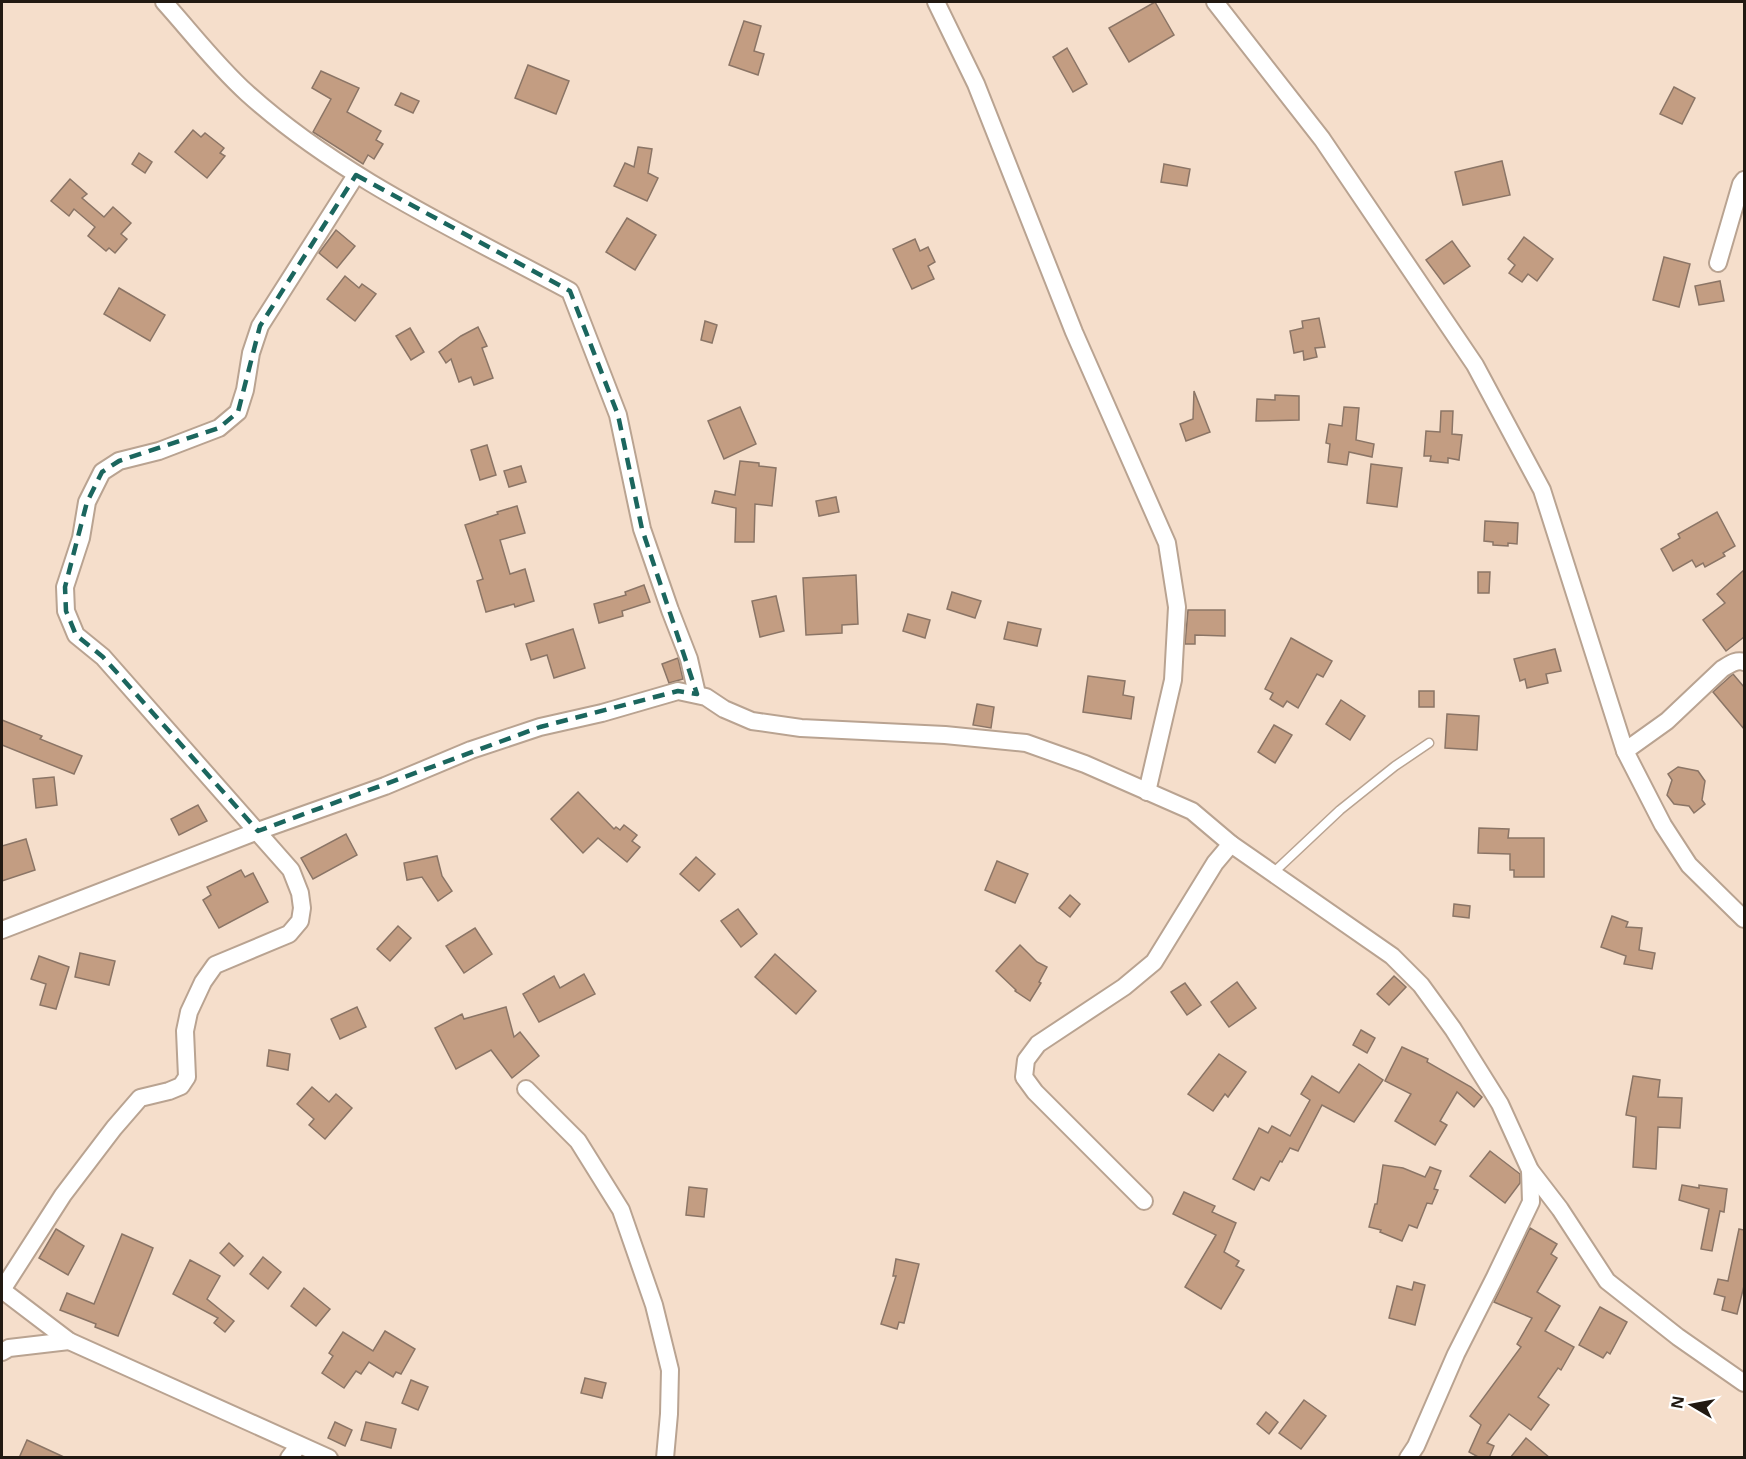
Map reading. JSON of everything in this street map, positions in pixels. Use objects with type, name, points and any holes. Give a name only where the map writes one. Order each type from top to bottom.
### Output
[{"type":"street","points":[[164,2],[247,92],[317,149],[356,176],[570,291],[618,415],[642,529],[689,659],[697,694]]},
{"type":"street","points":[[936,2],[976,84],[1074,332],[1167,543],[1177,607],[1173,681],[1147,792]]},
{"type":"street","points":[[1215,2],[1322,139],[1475,365],[1542,490],[1626,751],[1663,825],[1689,865],[1744,919]]},
{"type":"street","points":[[328,1458],[294,1451],[69,1341],[2,1290],[63,1195],[140,1098],[181,1086],[187,1077],[185,1031],[189,1012],[203,982],[215,965],[289,933],[300,921],[302,908],[300,893],[291,870],[103,657],[76,635],[66,611],[65,587],[81,538],[87,502],[102,472],[119,461],[159,451],[219,429],[237,412],[244,390],[250,353],[260,326],[356,176]]},
{"type":"street","points":[[1718,263],[1744,180]]},
{"type":"street","points":[[1626,751],[1666,721],[1722,669],[1732,663],[1744,662]]},
{"type":"street","points":[[2,930],[258,831],[385,786],[471,750],[540,727],[602,713],[678,691],[706,697],[724,710],[752,722],[801,728],[945,735],[1026,743],[1085,764],[1191,811],[1231,844],[1392,956],[1421,985],[1453,1029],[1500,1104],[1530,1170],[1560,1209],[1607,1281],[1678,1338],[1744,1383]]},
{"type":"street","points":[[1144,1201],[1035,1092],[1024,1077],[1026,1060],[1038,1044],[1124,987],[1154,962],[1215,863],[1231,844]]},
{"type":"street","points":[[526,1089],[578,1141],[621,1210],[654,1305],[670,1370],[665,1458]]},
{"type":"street","points":[[1408,1458],[1416,1446],[1456,1354],[1531,1202],[1530,1170]]},
{"type":"street","points":[[2,1352],[9,1348],[69,1341]]},
{"type":"lane","points":[[1273,873],[1340,810],[1395,766],[1429,743]]},
{"type":"highlighted area","points":[[356,175],[570,291],[618,415],[642,529],[697,694],[678,691],[540,727],[258,831],[103,657],[76,635],[66,611],[65,587],[87,502],[102,472],[119,461],[219,428],[238,412],[260,326]]},
{"type":"building","points":[[1155,2],[1174,35],[1129,62],[1109,28]]},
{"type":"building","points":[[744,21],[761,26],[754,51],[764,54],[758,75],[729,65]]},
{"type":"building","points":[[1067,48],[1087,84],[1073,92],[1053,57]]},
{"type":"building","points":[[528,65],[569,81],[556,114],[515,98]]},
{"type":"building","points":[[321,71],[359,88],[347,112],[381,131],[376,140],[383,144],[374,159],[368,155],[363,164],[313,132],[331,99],[312,88]]},
{"type":"building","points":[[1674,87],[1695,98],[1682,124],[1660,114]]},
{"type":"building","points":[[401,93],[419,101],[413,113],[395,105]]},
{"type":"building","points":[[193,130],[201,137],[205,133],[224,148],[220,153],[225,156],[207,178],[175,152]]},
{"type":"building","points":[[638,147],[652,149],[648,173],[658,178],[647,201],[614,186],[625,163],[634,167]]},
{"type":"building","points":[[139,153],[152,162],[145,173],[132,164]]},
{"type":"building","points":[[1502,161],[1510,195],[1463,205],[1455,172]]},
{"type":"building","points":[[1164,164],[1190,169],[1187,186],[1161,182]]},
{"type":"building","points":[[70,179],[87,194],[82,198],[104,217],[113,207],[131,223],[121,234],[127,239],[115,253],[109,248],[106,251],[88,236],[95,227],[74,209],[69,216],[51,201]]},
{"type":"building","points":[[627,218],[656,235],[635,270],[606,252]]},
{"type":"building","points":[[336,230],[355,246],[337,268],[319,253]]},
{"type":"building","points":[[1524,237],[1553,259],[1537,281],[1528,274],[1522,282],[1509,273],[1515,265],[1508,259]]},
{"type":"building","points":[[915,239],[920,251],[928,247],[935,262],[928,266],[934,279],[912,289],[893,249]]},
{"type":"building","points":[[1452,241],[1470,266],[1444,284],[1426,260]]},
{"type":"building","points":[[1664,257],[1690,264],[1679,307],[1653,300]]},
{"type":"building","points":[[345,276],[359,288],[362,284],[376,294],[355,321],[327,299]]},
{"type":"building","points":[[1720,281],[1724,301],[1699,305],[1695,286]]},
{"type":"building","points":[[119,288],[165,315],[150,341],[104,314]]},
{"type":"building","points":[[1319,318],[1325,347],[1315,348],[1317,357],[1304,360],[1303,351],[1294,353],[1290,331],[1303,328],[1302,321]]},
{"type":"building","points":[[705,321],[717,325],[712,343],[701,340]]},
{"type":"building","points":[[478,327],[487,346],[482,348],[493,378],[474,385],[471,377],[459,382],[451,359],[446,363],[439,352]]},
{"type":"building","points":[[410,328],[424,352],[411,360],[396,336]]},
{"type":"building","points":[[1194,391],[1210,432],[1186,441],[1180,424],[1193,419]]},
{"type":"building","points":[[1275,395],[1299,396],[1299,420],[1256,421],[1257,399],[1275,400]]},
{"type":"building","points":[[740,407],[756,444],[724,459],[708,421]]},
{"type":"building","points":[[1344,407],[1359,408],[1356,440],[1374,444],[1372,457],[1349,452],[1347,465],[1328,462],[1330,444],[1326,443],[1329,424],[1342,426]]},
{"type":"building","points":[[1441,411],[1453,411],[1452,434],[1462,435],[1459,460],[1448,458],[1448,463],[1430,461],[1431,456],[1424,456],[1426,431],[1440,432]]},
{"type":"building","points":[[487,445],[496,475],[480,480],[471,450]]},
{"type":"building","points":[[740,461],[776,468],[772,506],[755,504],[754,542],[735,542],[736,508],[712,503],[715,491],[735,495]]},
{"type":"building","points":[[1371,464],[1402,468],[1397,507],[1367,503]]},
{"type":"building","points":[[521,466],[526,482],[509,487],[504,471]]},
{"type":"building","points":[[836,497],[839,512],[819,516],[816,501]]},
{"type":"building","points":[[517,506],[525,533],[500,540],[510,574],[525,569],[534,601],[486,612],[477,581],[483,579],[465,525]]},
{"type":"building","points":[[1717,512],[1735,546],[1723,553],[1725,556],[1705,567],[1703,563],[1696,567],[1692,560],[1673,571],[1661,549],[1680,538],[1678,534]]},
{"type":"building","points":[[1485,521],[1518,523],[1517,544],[1493,545],[1493,542],[1484,541]]},
{"type":"building","points":[[1744,570],[1744,637],[1726,651],[1703,620],[1725,603],[1717,594]]},
{"type":"building","points":[[1478,572],[1490,572],[1489,593],[1478,593]]},
{"type":"building","points":[[856,575],[858,624],[842,625],[842,633],[806,635],[803,578]]},
{"type":"building","points":[[644,585],[650,602],[622,611],[623,616],[599,623],[594,604],[626,595],[625,592]]},
{"type":"building","points":[[952,592],[981,601],[975,618],[947,609]]},
{"type":"building","points":[[776,596],[784,631],[760,637],[752,601]]},
{"type":"building","points":[[1188,610],[1225,610],[1225,636],[1195,635],[1195,644],[1185,644]]},
{"type":"building","points":[[908,614],[930,620],[925,638],[903,631]]},
{"type":"building","points":[[1008,622],[1041,629],[1037,646],[1004,639]]},
{"type":"building","points":[[573,629],[585,668],[554,678],[547,655],[531,660],[526,644]]},
{"type":"building","points":[[1291,638],[1332,661],[1323,677],[1317,674],[1298,708],[1287,701],[1283,707],[1270,699],[1273,693],[1265,689]]},
{"type":"building","points":[[1555,649],[1561,671],[1546,674],[1548,683],[1527,688],[1525,679],[1520,681],[1514,659]]},
{"type":"building","points":[[678,658],[683,679],[669,683],[662,664]]},
{"type":"building","points":[[1733,674],[1744,687],[1744,729],[1713,692]]},
{"type":"building","points":[[1088,676],[1125,681],[1123,695],[1134,697],[1131,719],[1083,712]]},
{"type":"building","points":[[1419,691],[1434,691],[1434,707],[1419,707]]},
{"type":"building","points":[[1341,700],[1365,716],[1350,740],[1326,724]]},
{"type":"building","points":[[977,704],[994,707],[991,728],[973,725]]},
{"type":"building","points":[[1447,714],[1479,716],[1477,750],[1445,748]]},
{"type":"building","points":[[2,720],[42,736],[40,739],[82,756],[74,774],[2,745]]},
{"type":"building","points":[[1274,725],[1292,735],[1275,763],[1258,752]]},
{"type":"building","points":[[1678,767],[1698,771],[1705,781],[1702,800],[1705,804],[1694,813],[1689,806],[1674,804],[1667,795],[1672,780],[1668,774]]},
{"type":"building","points":[[54,777],[57,805],[36,808],[33,779]]},
{"type":"building","points":[[578,792],[614,829],[616,827],[620,830],[624,825],[637,835],[632,841],[640,847],[627,862],[598,838],[583,853],[551,819]]},
{"type":"building","points":[[198,805],[207,821],[179,835],[171,819]]},
{"type":"building","points":[[1479,828],[1509,829],[1508,838],[1544,838],[1544,877],[1514,877],[1514,870],[1510,870],[1510,854],[1478,853]]},
{"type":"building","points":[[346,834],[357,855],[313,879],[301,858]]},
{"type":"building","points":[[26,839],[35,870],[2,881],[2,846]]},
{"type":"building","points":[[437,856],[442,876],[452,891],[438,901],[422,877],[407,880],[404,863]]},
{"type":"building","points":[[696,857],[715,874],[699,891],[680,874]]},
{"type":"building","points":[[997,861],[1028,874],[1015,903],[985,890]]},
{"type":"building","points":[[241,870],[245,877],[253,873],[268,902],[219,928],[203,900],[211,895],[207,887]]},
{"type":"building","points":[[1070,895],[1080,904],[1070,917],[1059,908]]},
{"type":"building","points":[[1454,904],[1470,906],[1469,918],[1453,916]]},
{"type":"building","points":[[738,909],[757,934],[741,947],[721,921]]},
{"type":"building","points":[[1612,916],[1628,922],[1626,927],[1642,928],[1639,950],[1655,953],[1652,969],[1624,964],[1626,956],[1601,947]]},
{"type":"building","points":[[398,926],[411,938],[390,961],[377,949]]},
{"type":"building","points":[[475,928],[492,954],[464,973],[446,946]]},
{"type":"building","points":[[1020,945],[1037,962],[1047,967],[1030,1001],[1015,991],[996,971]]},
{"type":"building","points":[[80,953],[115,961],[109,985],[75,977]]},
{"type":"building","points":[[775,954],[816,991],[796,1014],[755,977]]},
{"type":"building","points":[[39,956],[69,967],[56,1009],[40,1005],[46,984],[31,979]]},
{"type":"building","points":[[584,974],[595,994],[539,1022],[523,994],[554,976],[560,988]]},
{"type":"building","points":[[1394,976],[1406,987],[1389,1005],[1377,994]]},
{"type":"building","points":[[1237,982],[1256,1008],[1229,1027],[1211,1002]]},
{"type":"building","points":[[1185,983],[1201,1005],[1187,1015],[1171,992]]},
{"type":"building","points":[[357,1007],[366,1027],[340,1039],[331,1019]]},
{"type":"building","points":[[506,1007],[514,1037],[520,1032],[539,1056],[512,1078],[491,1050],[456,1069],[435,1028],[462,1014],[464,1019]]},
{"type":"building","points":[[1361,1030],[1375,1038],[1367,1053],[1353,1045]]},
{"type":"building","points":[[1402,1047],[1428,1059],[1427,1062],[1471,1087],[1482,1097],[1474,1107],[1457,1092],[1440,1121],[1447,1125],[1435,1145],[1395,1121],[1411,1094],[1385,1081]]},
{"type":"building","points":[[269,1050],[290,1054],[288,1070],[267,1066]]},
{"type":"building","points":[[1219,1054],[1246,1072],[1228,1097],[1225,1094],[1213,1111],[1188,1094]]},
{"type":"building","points":[[1359,1064],[1383,1080],[1354,1122],[1322,1105],[1298,1151],[1290,1148],[1269,1181],[1261,1177],[1254,1190],[1233,1179],[1259,1128],[1268,1133],[1272,1126],[1290,1136],[1310,1100],[1301,1094],[1312,1076],[1339,1093]]},
{"type":"building","points":[[1633,1076],[1660,1080],[1658,1097],[1682,1098],[1680,1128],[1658,1127],[1656,1169],[1633,1167],[1636,1117],[1626,1115]]},
{"type":"building","points":[[312,1087],[329,1102],[336,1094],[352,1108],[325,1139],[309,1125],[314,1119],[297,1104]]},
{"type":"building","points":[[1490,1151],[1520,1174],[1520,1183],[1505,1203],[1470,1176]]},
{"type":"building","points":[[1383,1165],[1403,1168],[1425,1177],[1430,1167],[1441,1171],[1434,1189],[1438,1190],[1432,1204],[1427,1203],[1417,1228],[1409,1225],[1402,1241],[1380,1232],[1381,1230],[1369,1227],[1375,1204],[1377,1204]]},
{"type":"building","points":[[1682,1185],[1727,1189],[1724,1212],[1720,1211],[1712,1251],[1701,1249],[1709,1209],[1679,1200]]},
{"type":"building","points":[[689,1187],[707,1189],[704,1217],[686,1215]]},
{"type":"building","points":[[1184,1192],[1215,1206],[1212,1212],[1236,1223],[1224,1252],[1239,1261],[1236,1266],[1244,1270],[1221,1309],[1185,1287],[1216,1235],[1173,1214]]},
{"type":"building","points":[[1530,1228],[1557,1244],[1551,1254],[1557,1258],[1537,1292],[1560,1306],[1545,1331],[1574,1347],[1561,1370],[1558,1368],[1538,1397],[1549,1405],[1531,1430],[1509,1414],[1487,1443],[1494,1446],[1489,1458],[1480,1458],[1469,1452],[1481,1425],[1470,1416],[1521,1347],[1517,1344],[1532,1318],[1494,1302]]},
{"type":"building","points":[[56,1229],[84,1246],[68,1275],[39,1258]]},
{"type":"building","points":[[1739,1229],[1744,1230],[1744,1286],[1737,1314],[1722,1310],[1725,1297],[1714,1294],[1718,1279],[1728,1281]]},
{"type":"building","points":[[122,1234],[153,1248],[118,1336],[95,1327],[96,1324],[60,1310],[67,1293],[94,1304]]},
{"type":"building","points":[[229,1243],[243,1256],[234,1266],[220,1253]]},
{"type":"building","points":[[263,1257],[281,1272],[268,1289],[250,1274]]},
{"type":"building","points":[[896,1259],[919,1264],[904,1323],[899,1322],[897,1329],[881,1324],[896,1276],[893,1276]]},
{"type":"building","points":[[190,1260],[220,1276],[207,1299],[234,1321],[225,1332],[214,1323],[218,1318],[173,1294]]},
{"type":"building","points":[[1414,1282],[1425,1285],[1415,1325],[1389,1318],[1397,1286],[1412,1290]]},
{"type":"building","points":[[304,1288],[330,1309],[316,1326],[291,1306]]},
{"type":"building","points":[[1600,1307],[1627,1322],[1610,1354],[1607,1352],[1603,1358],[1579,1345]]},
{"type":"building","points":[[385,1331],[415,1349],[401,1374],[396,1372],[393,1377],[369,1362],[361,1374],[356,1371],[344,1388],[322,1373],[333,1356],[329,1353],[343,1332],[373,1351]]},
{"type":"building","points":[[585,1378],[606,1383],[602,1398],[581,1393]]},
{"type":"building","points":[[411,1380],[428,1387],[418,1410],[402,1403]]},
{"type":"building","points":[[1304,1400],[1326,1416],[1301,1449],[1279,1433]]},
{"type":"building","points":[[1266,1412],[1278,1422],[1269,1434],[1257,1424]]},
{"type":"building","points":[[335,1422],[352,1430],[345,1446],[328,1438]]},
{"type":"building","points":[[366,1422],[396,1429],[391,1448],[361,1440]]},
{"type":"building","points":[[1526,1438],[1550,1458],[1510,1458]]},
{"type":"building","points":[[27,1440],[66,1458],[19,1458]]}]
